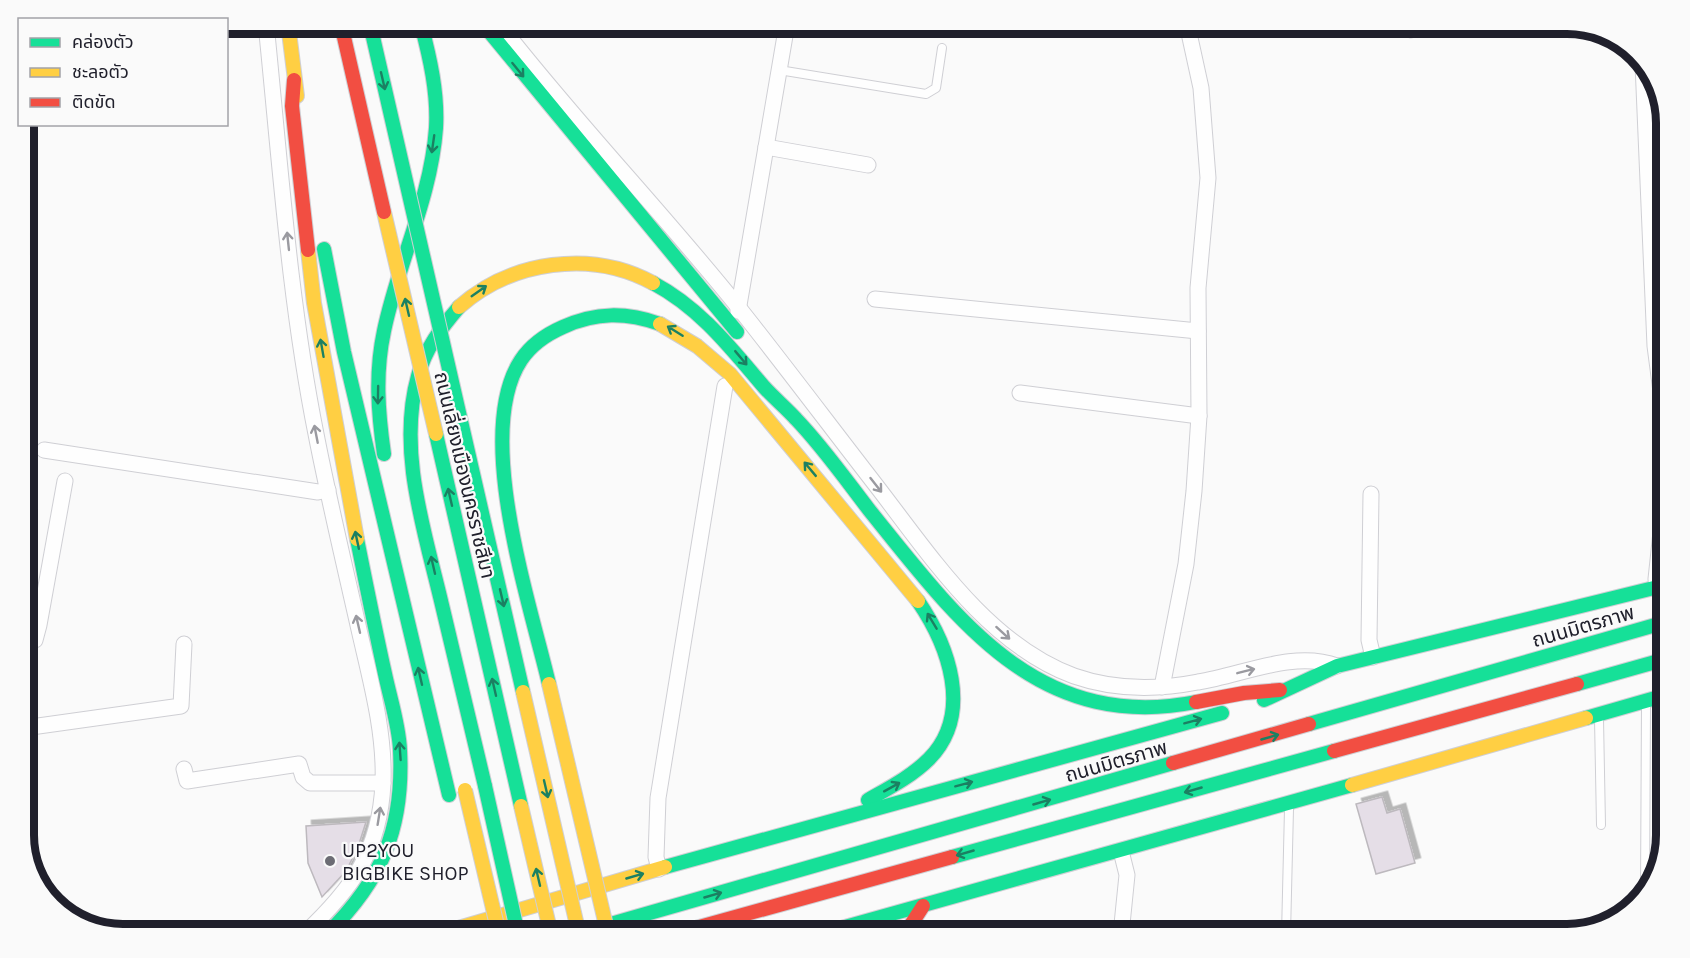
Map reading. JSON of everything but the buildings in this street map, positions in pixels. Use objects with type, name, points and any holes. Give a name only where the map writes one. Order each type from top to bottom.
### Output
[{"type":"main road","points":[[289,34],[294,80],[344,352],[450,800]]},
{"type":"main road","name":"ถนนเลี่ยงเมืองนครราชสีมา","points":[[343,34],[549,924]]},
{"type":"main road","name":"ถนนเลี่ยงเมืองนครราชสีมา","points":[[372,34],[576,924]]},
{"type":"main road","points":[[388,473],[381,441],[377,401],[382,330],[427,179],[435,140],[435,101],[430,60],[424,34]]},
{"type":"main road","points":[[490,34],[516,68],[792,401],[796,418]]},
{"type":"main road","points":[[294,80],[292,106],[314,303],[343,472],[392,696],[400,748],[401,787],[397,825],[386,857],[371,886],[336,924]]},
{"type":"main road","points":[[516,924],[417,499],[411,454],[412,410],[422,362],[434,335],[454,310],[483,287],[512,273],[545,264],[572,262],[614,267],[647,279],[680,299],[727,341],[783,408],[796,418],[908,557],[966,622],[1009,662],[1046,686],[1092,702],[1138,708],[1188,704],[1257,690],[1280,690]]},
{"type":"main road","points":[[606,924],[502,473],[500,433],[504,401],[514,375],[528,353],[548,334],[570,322],[597,314],[632,315],[669,326],[701,348],[730,374],[912,591],[934,623],[947,649],[955,678],[954,708],[946,733],[931,757],[906,779],[856,807],[843,818]]},
{"type":"main road","points":[[472,924],[659,869],[1258,703],[1280,690],[1321,677],[1337,666],[1656,589]]},
{"type":"main road","name":"ถนนมิตรภาพ","points":[[613,924],[1656,625]]},
{"type":"main road","points":[[710,924],[1656,661]]},
{"type":"main road","points":[[857,924],[1121,851],[1656,697]]},
{"type":"main road","points":[[464,785],[497,924]]},
{"type":"main road","points":[[894,804],[972,822]]},
{"type":"main road","points":[[911,924],[923,906]]},
{"type":"main road","points":[[476,911],[479,924]]},
{"type":"street","points":[[267,34],[295,304],[328,490],[375,699],[383,783],[379,821],[370,852],[354,881],[313,924]]},
{"type":"street","points":[[508,34],[737,310],[933,558],[1006,636],[1037,658],[1074,676],[1116,686],[1162,687],[1199,682],[1260,668],[1318,660],[1337,666]]},
{"type":"street","points":[[737,310],[785,34]]},
{"type":"street","points":[[1162,687],[1186,564],[1199,416],[1198,288],[1208,178],[1201,88],[1189,34]]},
{"type":"street","points":[[1644,80],[1655,265]]},
{"type":"street","points":[[766,147],[868,165]]},
{"type":"street","points":[[875,299],[1198,331]]},
{"type":"street","points":[[659,869],[656,857],[658,798],[722,387]]},
{"type":"street","points":[[1020,393],[1199,416]]},
{"type":"street","points":[[44,450],[318,492],[328,490]]},
{"type":"street","points":[[35,640],[65,481]]},
{"type":"street","points":[[1371,494],[1369,640],[1373,657]]},
{"type":"street","points":[[35,726],[181,706],[184,644]]},
{"type":"street","points":[[184,769],[187,781],[299,764],[303,777],[310,783],[383,783]]},
{"type":"street","points":[[1121,851],[1127,875],[1122,924]]},
{"type":"lane","points":[[779,70],[926,94],[936,88],[942,48]]},
{"type":"lane","points":[[1645,877],[1646,700]]},
{"type":"lane","points":[[1599,714],[1601,825]]},
{"type":"lane","points":[[1286,924],[1290,802]]},
{"type":"traffic: fast","points":[[372,34],[523,692]]},
{"type":"traffic: fast","points":[[384,454],[378,392],[381,347],[397,280],[428,180],[436,128],[433,76],[423,34]]},
{"type":"traffic: fast","points":[[491,34],[737,332]]},
{"type":"traffic: fast","points":[[324,249],[344,352],[449,795]]},
{"type":"traffic: fast","points":[[653,283],[685,304],[713,329],[816,441],[935,591],[1006,659],[1046,684],[1091,700],[1140,707],[1196,702]]},
{"type":"traffic: fast","points":[[459,307],[434,339],[425,357],[412,404],[410,433],[421,520],[485,786]]},
{"type":"traffic: fast","points":[[549,684],[519,565],[510,519],[504,473],[502,430],[508,392],[525,355],[540,340],[563,327],[575,322],[611,315],[635,317],[660,324]]},
{"type":"traffic: fast","points":[[436,434],[521,806]]},
{"type":"traffic: fast","points":[[336,924],[362,893],[386,851],[398,804],[400,778],[398,731],[357,539]]},
{"type":"traffic: fast","points":[[1264,700],[1337,666],[1656,588]]},
{"type":"traffic: fast","points":[[868,800],[908,776],[929,759],[943,741],[950,721],[953,700],[952,679],[947,658],[939,638],[918,601]]},
{"type":"traffic: fast","points":[[1309,724],[1656,625]]},
{"type":"traffic: fast","points":[[1577,684],[1656,662]]},
{"type":"traffic: fast","points":[[1586,718],[1656,698]]},
{"type":"traffic: fast","points":[[665,867],[1222,713]]},
{"type":"traffic: fast","points":[[952,857],[1334,751]]},
{"type":"traffic: fast","points":[[611,924],[1173,763]]},
{"type":"traffic: fast","points":[[856,924],[1352,785]]},
{"type":"traffic: fast","points":[[485,786],[516,924]]},
{"type":"traffic: slow","points":[[289,34],[297,96]]},
{"type":"traffic: slow","points":[[384,212],[436,434]]},
{"type":"traffic: slow","points":[[308,250],[314,303],[357,539]]},
{"type":"traffic: slow","points":[[459,307],[480,291],[503,279],[527,270],[552,265],[604,266],[629,272],[653,283]]},
{"type":"traffic: slow","points":[[660,324],[697,346],[730,374],[918,601]]},
{"type":"traffic: slow","points":[[549,684],[606,924]]},
{"type":"traffic: slow","points":[[523,692],[577,924]]},
{"type":"traffic: slow","points":[[1352,785],[1586,718]]},
{"type":"traffic: slow","points":[[465,790],[497,924]]},
{"type":"traffic: slow","points":[[521,806],[549,924]]},
{"type":"traffic: slow","points":[[472,924],[665,867]]},
{"type":"traffic: jam","points":[[343,34],[384,212]]},
{"type":"traffic: jam","points":[[294,80],[292,106],[308,250]]},
{"type":"traffic: jam","points":[[1334,751],[1577,684]]},
{"type":"traffic: jam","points":[[1196,702],[1244,693],[1280,690]]},
{"type":"traffic: jam","points":[[1173,763],[1309,724]]},
{"type":"traffic: jam","points":[[710,924],[952,857]]},
{"type":"traffic: jam","points":[[911,924],[923,906]]},
{"type":"place","name":"UP2YOU BIGBIKE SHOP","points":[[330,861]]}]
